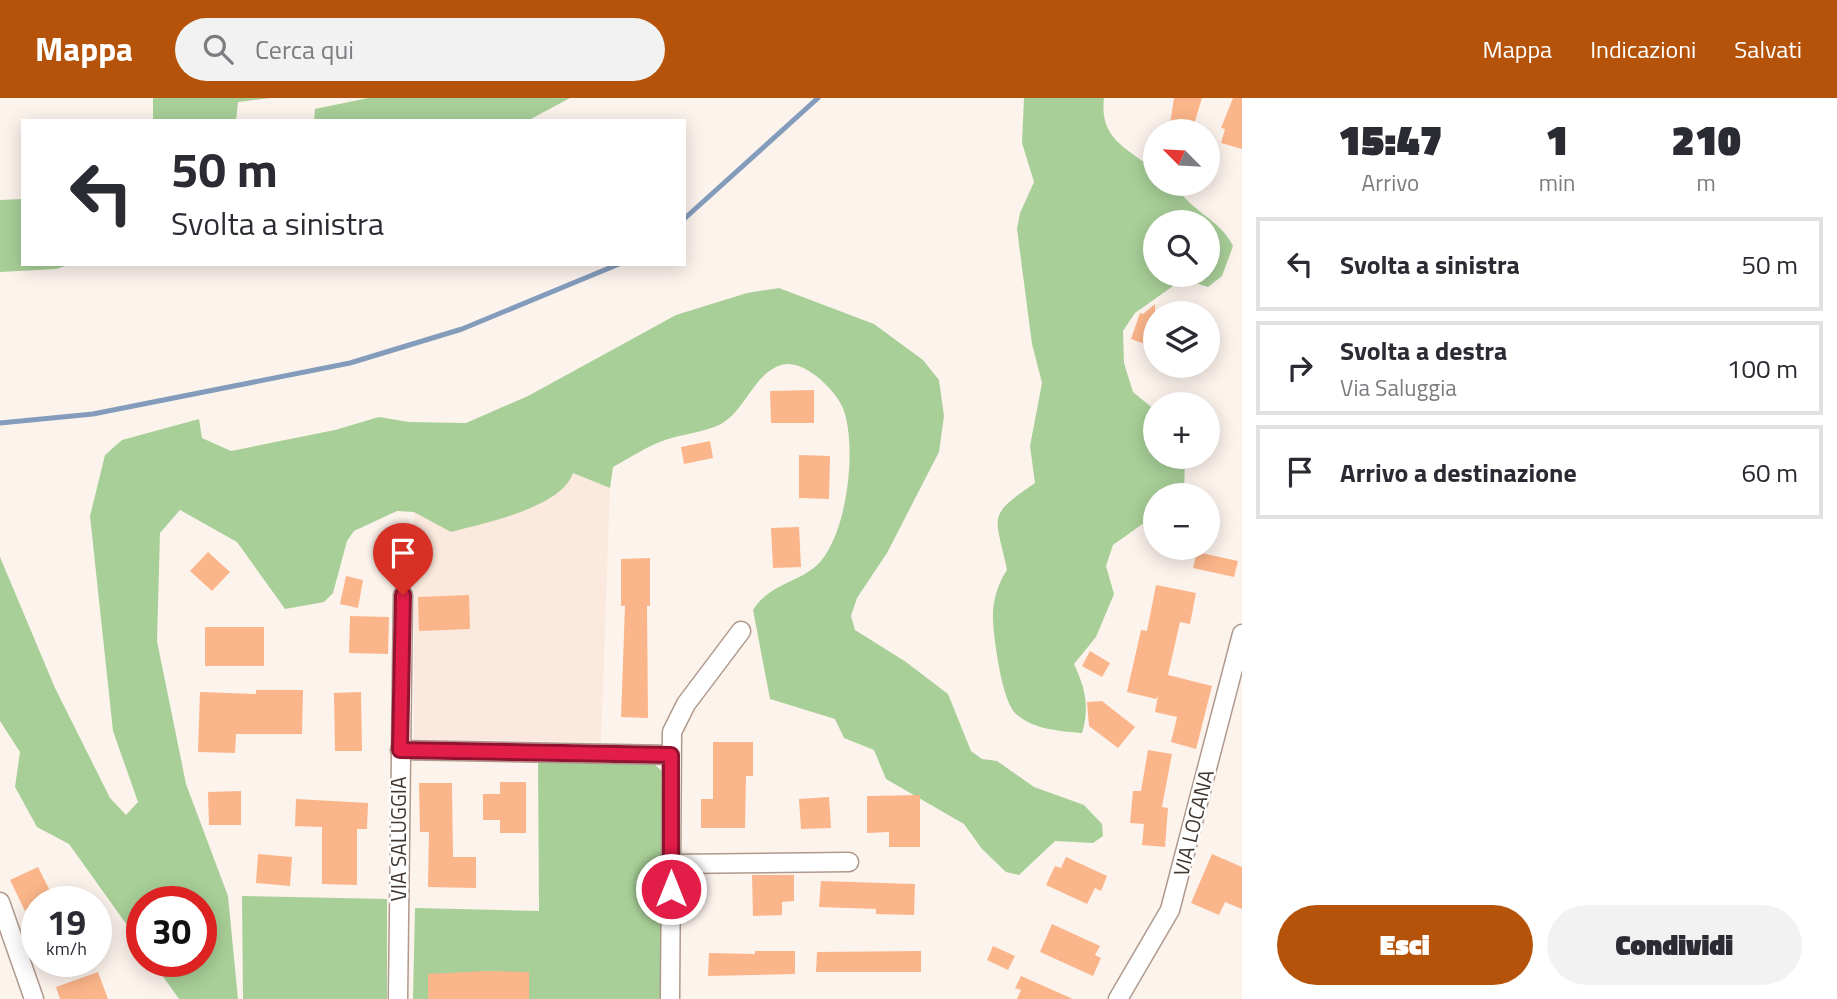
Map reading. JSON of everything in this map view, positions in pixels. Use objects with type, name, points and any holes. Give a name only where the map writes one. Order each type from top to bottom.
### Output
[{"type":"street","name":"VIA SALUGGIA","points":[[398,999],[403,595]]},
{"type":"street","points":[[670,999],[672,732],[678,718],[741,632]]},
{"type":"street","name":"VIA LOCANA","points":[[1118,999],[1170,910],[1242,634]]},
{"type":"street","points":[[400,750],[671,755]]},
{"type":"street","points":[[671,864],[849,862]]},
{"type":"street","points":[[0,902],[34,999]]},
{"type":"shaded area","points":[[573,473],[610,488],[601,742],[414,739],[414,512],[451,532]]},
{"type":"green space","points":[[153,98],[271,98],[238,102],[236,119],[153,119]]},
{"type":"green space","points":[[368,98],[570,98],[531,119],[314,119],[315,109]]},
{"type":"green space","points":[[1024,98],[1104,98],[1106,123],[1111,133],[1143,161],[1143,196],[1183,196],[1198,210],[1143,210],[1143,287],[1172,287],[1152,301],[1143,301],[1143,307],[1135,313],[1123,331],[1124,363],[1133,392],[1143,400],[1143,469],[1185,469],[1184,483],[1143,483],[1143,524],[1113,545],[1106,566],[1114,594],[1096,637],[1074,664],[1085,698],[1086,715],[1082,733],[1039,727],[1016,714],[1003,684],[994,630],[994,601],[1007,570],[998,519],[1008,503],[1035,483],[1030,446],[1042,383],[1032,344],[1017,229],[1020,213],[1034,182],[1022,143]]},
{"type":"green space","points":[[21,199],[21,266],[66,266],[56,269],[0,272],[0,200]]},
{"type":"green space","points":[[1220,228],[1233,246],[1220,278]]},
{"type":"green space","points":[[779,288],[874,324],[923,360],[939,380],[944,416],[939,452],[887,553],[857,598],[851,616],[855,630],[906,662],[948,694],[971,751],[982,759],[997,761],[1034,787],[1084,805],[1102,824],[1103,836],[1093,843],[1055,841],[1019,875],[1006,872],[982,849],[964,824],[886,779],[874,750],[844,738],[835,719],[770,699],[753,610],[770,593],[817,566],[824,557],[832,543],[843,509],[850,452],[849,434],[839,401],[813,374],[800,366],[787,364],[767,373],[730,418],[721,424],[658,443],[613,467],[610,488],[573,473],[566,485],[554,496],[538,505],[482,524],[451,532],[414,512],[397,511],[354,531],[347,541],[333,593],[324,602],[285,609],[237,542],[180,510],[160,533],[157,641],[186,784],[228,896],[238,999],[179,999],[163,977],[217,977],[217,886],[126,886],[126,924],[112,904],[112,886],[99,886],[69,844],[37,827],[15,787],[20,752],[0,721],[0,557],[55,688],[110,798],[126,815],[138,802],[113,731],[90,516],[105,455],[122,440],[199,419],[202,438],[231,451],[335,430],[379,417],[409,422],[466,423],[528,396],[676,315],[747,293]]},
{"type":"green space","points":[[538,760],[650,760],[664,773],[663,999],[413,999],[415,908],[539,911]]},
{"type":"green space","points":[[242,896],[387,899],[387,999],[243,999]]},
{"type":"building","points":[[1174,98],[1202,98],[1196,119],[1171,119]]},
{"type":"building","points":[[1233,98],[1242,98],[1242,149],[1221,143],[1225,129],[1221,128]]},
{"type":"building","points":[[1140,313],[1143,314],[1143,343],[1131,339]]},
{"type":"building","points":[[814,390],[814,423],[771,423],[770,391]]},
{"type":"building","points":[[710,441],[713,458],[684,464],[681,447]]},
{"type":"building","points":[[799,455],[830,456],[829,499],[799,498]]},
{"type":"building","points":[[799,527],[801,567],[773,568],[771,528]]},
{"type":"building","points":[[208,552],[230,572],[212,591],[190,571]]},
{"type":"building","points":[[1220,557],[1238,561],[1234,577],[1193,568],[1195,560],[1220,560]]},
{"type":"building","points":[[650,558],[650,606],[647,606],[648,718],[621,717],[625,606],[621,606],[621,559]]},
{"type":"building","points":[[346,576],[363,580],[358,608],[340,604]]},
{"type":"building","points":[[1156,585],[1196,593],[1190,624],[1180,622],[1168,675],[1212,686],[1196,749],[1171,742],[1177,717],[1155,712],[1158,696],[1156,699],[1127,692],[1141,630],[1147,631]]},
{"type":"building","points":[[469,595],[470,629],[419,631],[418,597]]},
{"type":"building","points":[[350,616],[389,617],[388,654],[349,653]]},
{"type":"building","points":[[205,627],[264,627],[264,666],[205,666]]},
{"type":"building","points":[[1090,651],[1110,663],[1102,677],[1082,666]]},
{"type":"building","points":[[256,690],[303,690],[302,734],[236,734],[235,753],[198,752],[200,692],[256,694]]},
{"type":"building","points":[[361,692],[362,751],[335,751],[334,693]]},
{"type":"building","points":[[1102,701],[1135,727],[1118,748],[1089,726],[1087,702]]},
{"type":"building","points":[[713,742],[753,742],[753,776],[746,776],[745,828],[701,828],[701,799],[713,799]]},
{"type":"building","points":[[1148,750],[1172,754],[1162,807],[1168,808],[1165,847],[1142,845],[1144,824],[1130,823],[1133,791],[1141,791]]},
{"type":"building","points":[[500,782],[526,782],[526,833],[500,833],[500,820],[483,820],[483,794],[500,794]]},
{"type":"building","points":[[419,783],[452,783],[453,857],[476,857],[476,888],[428,887],[429,832],[420,832]]},
{"type":"building","points":[[241,791],[241,825],[209,825],[208,792]]},
{"type":"building","points":[[920,795],[920,847],[889,847],[889,832],[867,833],[867,796]]},
{"type":"building","points":[[829,797],[831,828],[801,829],[799,799]]},
{"type":"building","points":[[296,799],[368,803],[367,829],[357,829],[357,885],[322,884],[322,827],[295,826]]},
{"type":"building","points":[[258,854],[292,857],[290,886],[256,883]]},
{"type":"building","points":[[1212,854],[1242,867],[1242,909],[1225,902],[1219,915],[1191,903]]},
{"type":"building","points":[[1066,857],[1107,876],[1101,891],[1095,888],[1087,904],[1046,885],[1055,866],[1061,868]]},
{"type":"building","points":[[38,867],[48,886],[21,886],[21,903],[10,880]]},
{"type":"building","points":[[752,875],[794,875],[794,901],[782,902],[782,915],[753,916]]},
{"type":"building","points":[[821,881],[915,884],[914,915],[876,914],[876,909],[819,907]]},
{"type":"building","points":[[1052,924],[1100,946],[1095,955],[1101,958],[1093,976],[1040,952]]},
{"type":"building","points":[[993,946],[1015,956],[1008,970],[987,960]]},
{"type":"building","points":[[755,951],[795,951],[795,974],[708,976],[709,953],[755,954]]},
{"type":"building","points":[[921,951],[921,972],[816,972],[817,952]]},
{"type":"building","points":[[529,972],[529,999],[428,999],[428,974]]},
{"type":"building","points":[[1021,976],[1073,999],[1017,999],[1021,990],[1015,988]]},
{"type":"building","points":[[84,977],[100,977],[108,999],[60,999],[56,987]]},
{"type":"waterway","points":[[686,217],[818,98]]},
{"type":"waterway","points":[[0,423],[93,414],[350,363],[462,329],[614,266]]},
{"type":"route","points":[[403,595],[400,750],[671,755],[671,889]]}]
